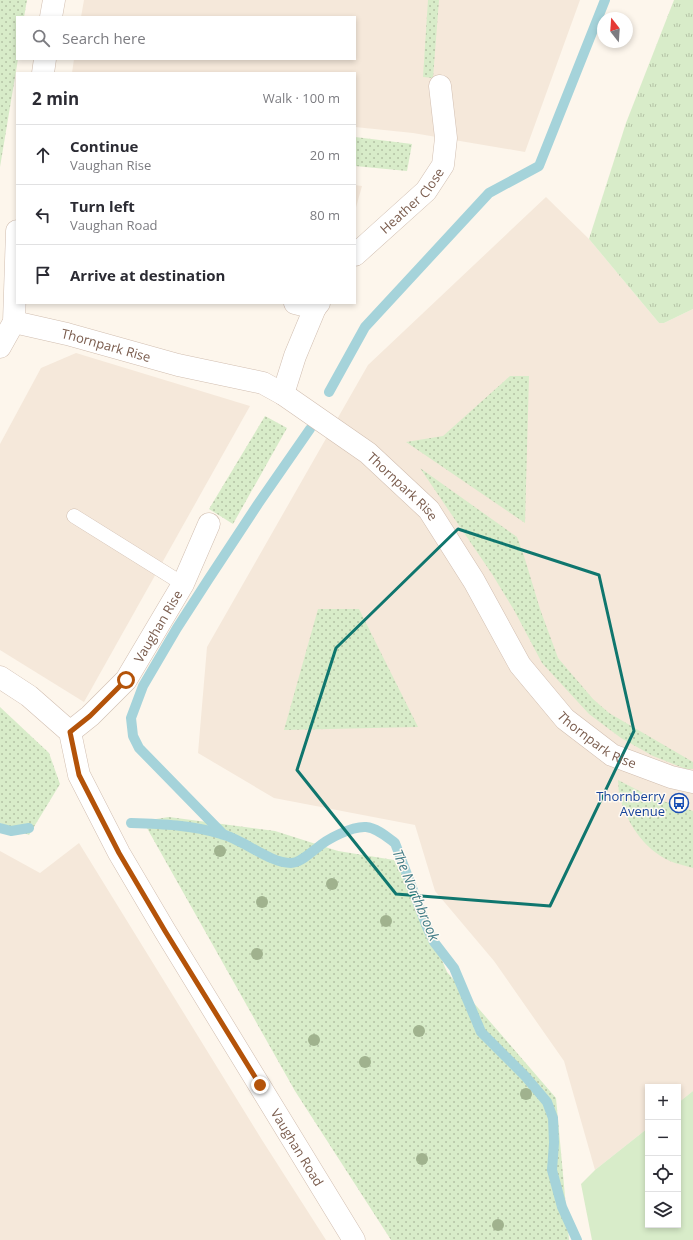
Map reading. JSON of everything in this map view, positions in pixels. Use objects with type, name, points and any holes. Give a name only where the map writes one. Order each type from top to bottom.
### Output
[{"type":"street","points":[[52,16],[54,0]]},
{"type":"street","points":[[43,72],[45,60]]},
{"type":"street","name":"Heather Close","points":[[356,253],[426,191],[443,164],[446,138],[440,86]]},
{"type":"street","points":[[0,347],[14,322],[16,261]]},
{"type":"street","points":[[283,394],[310,305]]},
{"type":"street","name":"Thornpark Rise","points":[[14,322],[67,334],[178,365],[263,383],[283,394],[368,453],[429,510],[474,581],[520,665],[565,719],[612,755],[671,777],[693,782]]},
{"type":"street","name":"Vaughan Rise","points":[[70,732],[90,716],[126,680],[183,584],[209,524]]},
{"type":"street","points":[[0,678],[29,696],[70,732]]},
{"type":"street","name":"Vaughan Road","points":[[70,732],[79,775],[119,853],[354,1240]]},
{"type":"lane","points":[[74,516],[183,584]]},
{"type":"highlighted area","points":[[458,529],[599,575],[634,731],[550,906],[396,894],[297,770],[336,648]]},
{"type":"shaded area","points":[[84,0],[580,0],[525,152],[413,133],[356,127],[356,72],[72,72],[74,60],[356,60],[356,16],[81,16]]},
{"type":"shaded area","points":[[356,185],[362,186],[356,207]]},
{"type":"shaded area","points":[[546,197],[589,239],[659,323],[664,323],[693,309],[693,1091],[681,1101],[681,1084],[645,1084],[645,1130],[595,1170],[564,1061],[494,961],[435,891],[415,825],[274,798],[198,753],[207,647],[368,365]]},
{"type":"shaded area","points":[[76,353],[250,406],[84,702],[0,650],[0,444],[41,368]]},
{"type":"shaded area","points":[[79,843],[262,1140],[326,1240],[0,1240],[0,851],[40,873]]},
{"type":"green space","points":[[0,0],[27,0],[24,16],[16,16],[16,60],[18,60],[0,167]]},
{"type":"green space","points":[[428,0],[439,0],[433,78],[423,77]]},
{"type":"green space","points":[[674,0],[693,0],[693,309],[664,323],[659,323],[589,239],[626,123]]},
{"type":"green space","points":[[356,137],[412,144],[407,171],[356,166]]},
{"type":"green space","points":[[510,376],[529,376],[525,523],[406,442],[443,436]]},
{"type":"green space","points":[[265,416],[287,428],[233,524],[209,509]]},
{"type":"green space","points":[[420,468],[517,537],[540,609],[558,658],[593,699],[609,713],[693,762],[693,769],[686,769],[653,756],[621,738],[589,714],[542,663],[514,610],[492,574]]},
{"type":"green space","points":[[318,609],[359,609],[418,727],[284,730]]},
{"type":"green space","points":[[0,707],[49,753],[60,784],[29,835],[0,823]]},
{"type":"green space","points":[[618,780],[651,797],[693,811],[693,868],[675,863],[656,853],[640,837],[628,819],[619,796]]},
{"type":"green space","points":[[169,817],[275,831],[338,851],[394,860],[417,902],[447,972],[556,1098],[569,1240],[391,1240],[295,1091],[143,821]]},
{"type":"green space","points":[[693,1091],[693,1240],[592,1240],[581,1184],[595,1170],[645,1130],[645,1228],[681,1228],[681,1101]]},
{"type":"waterway","points":[[329,392],[365,327],[489,193],[539,166],[605,0]]},
{"type":"waterway","points":[[223,834],[139,748],[133,736],[131,718],[143,686],[177,628],[258,504],[310,429]]},
{"type":"waterway","name":"The Northbrook","points":[[131,823],[177,826],[210,831],[229,837],[274,859],[291,863],[301,860],[321,844],[333,837],[360,827],[374,829],[395,843],[427,927],[434,942],[454,968],[481,1032],[525,1076],[547,1102],[553,1118],[554,1143],[552,1170],[562,1207],[577,1240]]},
{"type":"waterway","points":[[0,828],[11,831],[29,828]]},
{"type":"place","name":"Thornberry Avenue","points":[[679,803]]},
{"type":"route","points":[[126,680],[90,716],[70,732],[79,775],[119,853],[165,931],[260,1085]]}]
